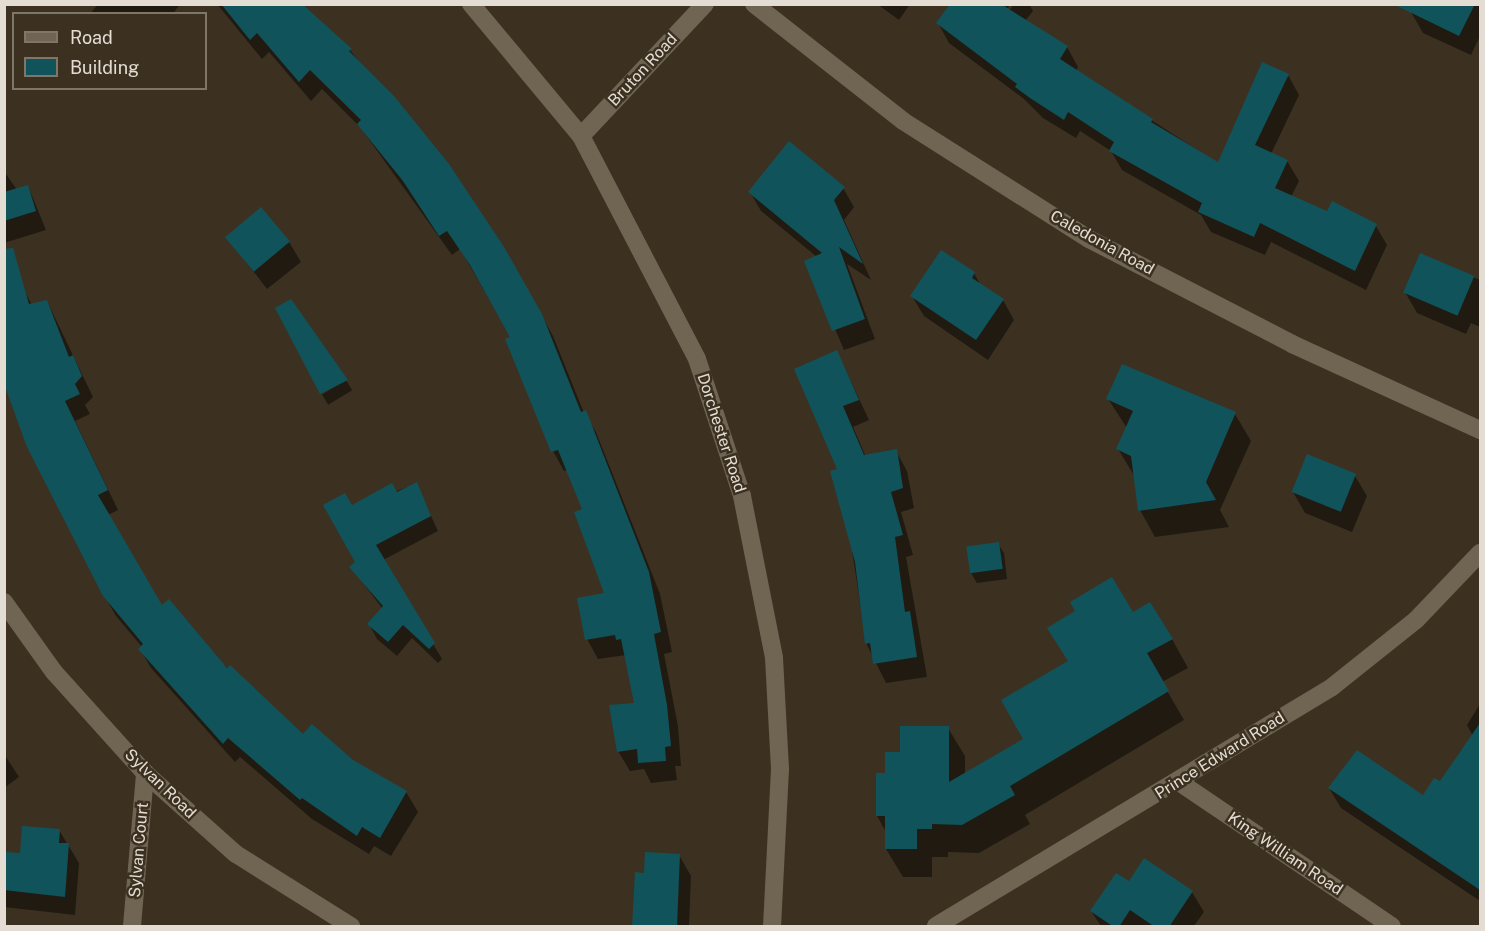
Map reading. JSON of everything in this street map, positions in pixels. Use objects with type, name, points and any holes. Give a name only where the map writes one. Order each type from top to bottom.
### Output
[{"type":"street","name":"Dorchester Road","points":[[471,4],[581,136],[697,359],[742,496],[774,658],[780,769],[772,927]]},
{"type":"street","name":"Bruton Road","points":[[581,136],[705,4]]},
{"type":"street","name":"Caledonia Road","points":[[754,4],[903,121],[1089,240],[1292,344],[1480,430]]},
{"type":"street","name":"Prince Edward Road","points":[[936,927],[1179,782],[1332,687],[1416,620],[1480,553]]},
{"type":"street","name":"Sylvan Road","points":[[4,602],[54,672],[145,773],[236,855],[351,927]]},
{"type":"street","name":"Sylvan Court","points":[[132,927],[145,773]]},
{"type":"street","name":"King William Road","points":[[1179,782],[1392,927]]},
{"type":"building","points":[[221,4],[302,4],[352,49],[349,51],[394,96],[449,164],[504,247],[542,314],[581,412],[586,410],[649,572],[661,632],[654,634],[667,705],[671,746],[665,747],[666,761],[638,763],[637,749],[617,752],[609,705],[634,703],[621,639],[616,640],[615,635],[585,640],[577,598],[604,593],[574,512],[582,509],[558,450],[551,452],[505,339],[510,337],[470,265],[447,231],[439,236],[403,181],[357,124],[361,120],[310,70],[299,82],[257,33],[250,40]]},
{"type":"building","points":[[950,4],[1001,4],[1068,46],[1060,59],[1153,119],[1151,122],[1218,162],[1262,62],[1289,74],[1255,145],[1288,160],[1275,188],[1327,211],[1332,201],[1377,224],[1355,271],[1260,223],[1254,237],[1198,212],[1202,203],[1109,151],[1114,142],[1068,112],[1064,120],[1030,98],[1015,87],[1017,84],[936,23]]},
{"type":"building","points":[[1393,4],[1475,4],[1459,36]]},
{"type":"building","points":[[789,141],[845,187],[834,200],[863,264],[839,247],[865,319],[832,331],[804,261],[822,253],[748,192]]},
{"type":"building","points":[[28,185],[36,211],[4,221],[4,192]]},
{"type":"building","points":[[261,207],[290,241],[254,272],[225,237]]},
{"type":"building","points":[[13,248],[29,304],[47,300],[69,357],[73,355],[82,376],[75,384],[80,394],[65,401],[108,490],[98,495],[162,605],[169,599],[227,668],[230,665],[303,734],[312,724],[353,760],[407,791],[380,838],[362,827],[357,836],[302,798],[300,800],[228,738],[223,744],[138,649],[143,644],[103,596],[27,447],[4,384],[4,249]]},
{"type":"building","points":[[941,250],[975,272],[972,278],[1004,299],[976,340],[910,296]]},
{"type":"building","points":[[1420,253],[1474,276],[1458,316],[1403,293]]},
{"type":"building","points":[[291,299],[348,380],[320,394],[275,308]]},
{"type":"building","points":[[837,350],[859,400],[843,406],[864,455],[897,449],[903,488],[891,492],[903,535],[895,537],[905,612],[910,611],[917,657],[873,664],[870,643],[865,644],[855,562],[830,471],[837,469],[794,369]]},
{"type":"building","points":[[1122,364],[1236,412],[1206,482],[1216,500],[1138,511],[1131,456],[1116,449],[1133,411],[1106,399]]},
{"type":"building","points":[[1307,454],[1356,474],[1341,512],[1292,492]]},
{"type":"building","points":[[417,482],[431,516],[376,545],[435,643],[429,649],[403,625],[388,642],[367,624],[383,606],[349,567],[355,562],[323,505],[345,493],[352,505],[392,483],[397,492]]},
{"type":"building","points":[[999,542],[1003,569],[970,573],[966,547]]},
{"type":"building","points":[[1112,577],[1133,612],[1150,602],[1173,639],[1147,653],[1169,691],[1010,786],[1015,795],[962,825],[932,824],[932,829],[917,829],[917,849],[885,849],[885,816],[876,816],[876,773],[885,773],[885,752],[900,752],[900,726],[949,726],[949,782],[1023,739],[1001,700],[1068,661],[1047,628],[1075,611],[1070,602]]},
{"type":"building","points":[[1480,723],[1480,890],[1328,788],[1357,750],[1423,795],[1434,778],[1440,781]]},
{"type":"building","points":[[22,826],[60,829],[59,843],[69,843],[65,897],[4,890],[4,852],[20,853]]},
{"type":"building","points":[[645,852],[680,854],[677,927],[632,927],[635,872],[644,873]]},
{"type":"building","points":[[1144,858],[1193,891],[1169,927],[1155,927],[1130,910],[1119,927],[1114,927],[1090,911],[1116,873],[1129,881]]}]
